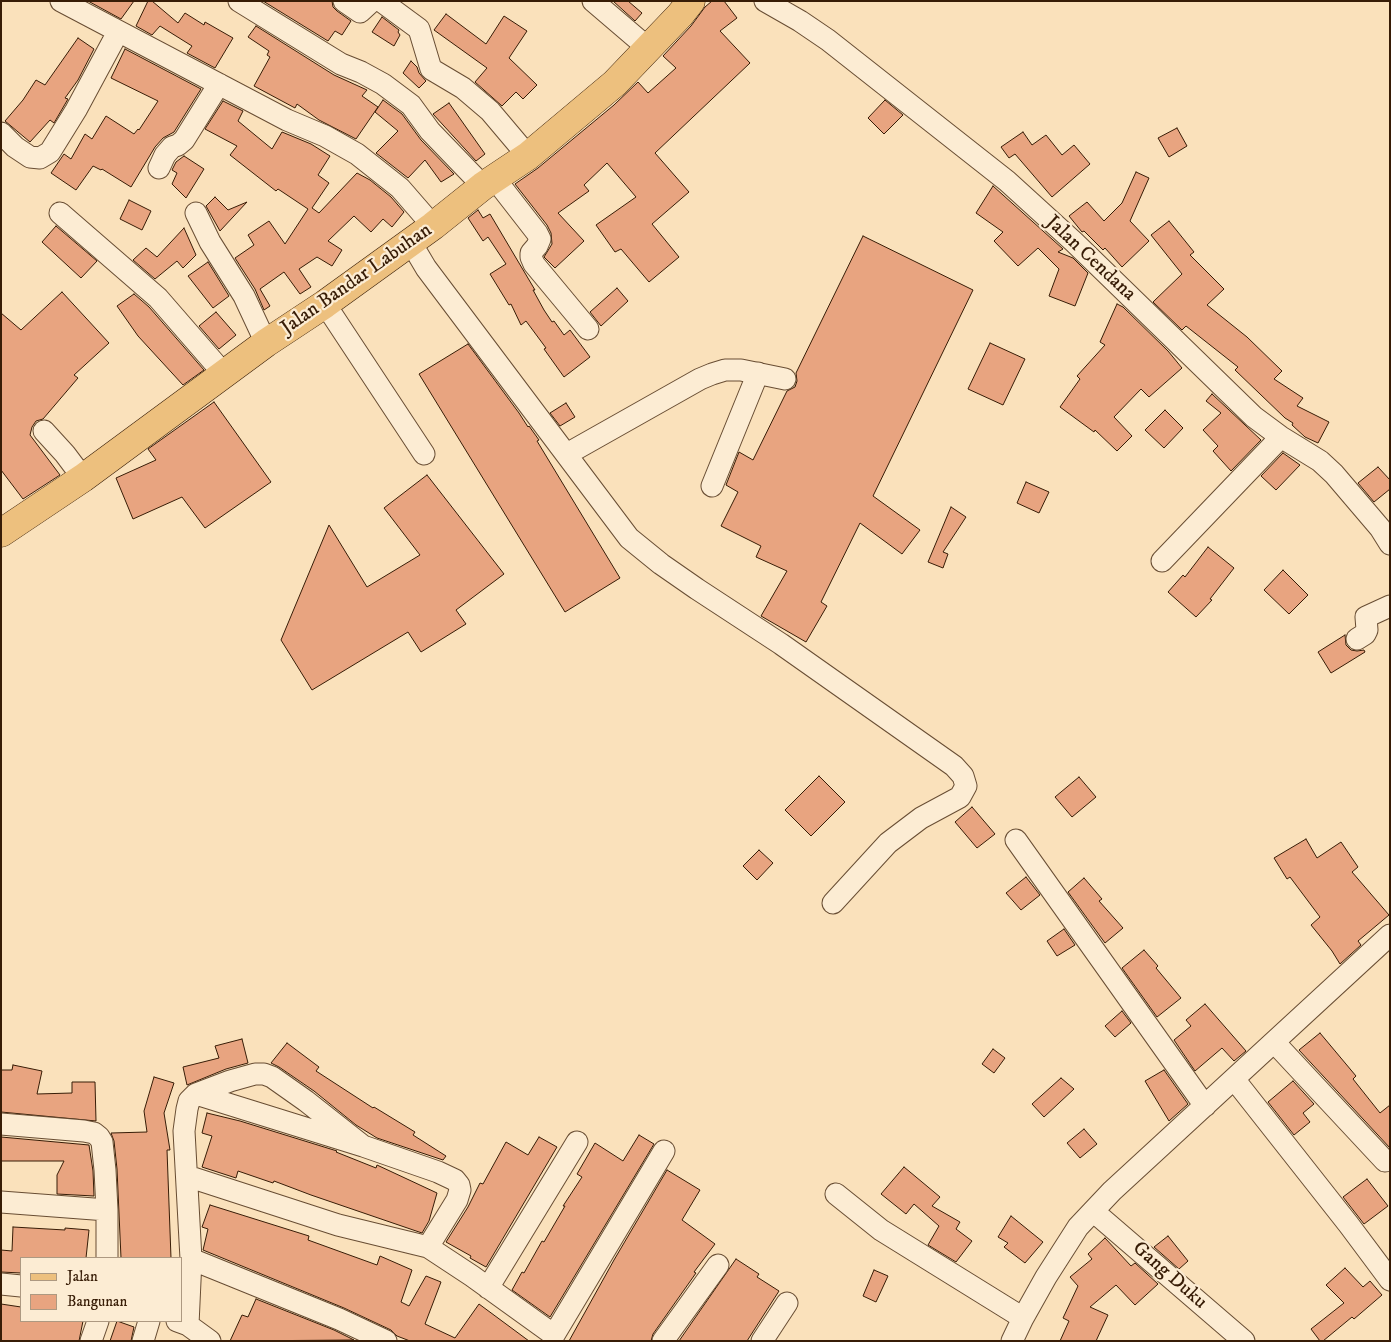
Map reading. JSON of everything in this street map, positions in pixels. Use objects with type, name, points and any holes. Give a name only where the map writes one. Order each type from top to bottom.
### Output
[{"type":"main road","name":"Jalan Bandar Labuhan","points":[[1,533],[83,478],[266,343],[325,304],[528,156],[616,83],[691,1]]},
{"type":"street","points":[[61,1],[287,120],[325,136],[357,154],[400,188],[433,226]]},
{"type":"street","points":[[239,1],[341,64],[383,84],[411,104],[430,131],[489,183],[537,233],[540,240],[532,253],[531,257],[534,264],[588,329]]},
{"type":"street","points":[[344,1],[360,12],[372,1]]},
{"type":"street","points":[[381,1],[419,29],[431,69],[463,88],[490,111],[528,156]]},
{"type":"street","points":[[592,1],[648,48]]},
{"type":"street","name":"Jalan Cendana","points":[[765,1],[828,40],[1007,181],[1074,242],[1254,417],[1281,437],[1320,461],[1334,474],[1380,528],[1390,544]]},
{"type":"street","points":[[1,133],[15,147],[30,157],[40,158],[50,152],[76,110],[118,32]]},
{"type":"street","points":[[159,168],[165,155],[172,147],[184,140],[220,84]]},
{"type":"street","points":[[60,213],[158,298],[224,374]]},
{"type":"street","points":[[196,213],[210,242],[244,296],[266,343]]},
{"type":"street","points":[[410,241],[426,268],[629,538],[661,564],[781,644],[954,766],[962,776],[966,786],[960,797],[922,818],[888,844],[833,903]]},
{"type":"street","points":[[325,304],[424,454]]},
{"type":"street","points":[[567,454],[712,374],[725,370],[758,373],[785,379]]},
{"type":"street","points":[[712,486],[758,373]]},
{"type":"street","points":[[44,431],[83,478]]},
{"type":"street","points":[[1162,561],[1281,437]]},
{"type":"street","points":[[1357,639],[1365,634],[1367,630],[1366,617],[1390,606]]},
{"type":"street","points":[[1016,840],[1205,1106]]},
{"type":"street","points":[[1012,1341],[1023,1318],[1064,1247],[1078,1227],[1133,1171],[1390,935]]},
{"type":"street","points":[[1274,1042],[1385,1161]]},
{"type":"street","points":[[210,1341],[182,1323],[191,1260],[184,1147],[185,1118],[189,1101],[196,1094],[230,1081],[255,1074],[264,1074],[272,1077],[306,1101],[363,1146]]},
{"type":"street","points":[[1234,1079],[1390,1280]]},
{"type":"street","points":[[196,1094],[363,1146],[438,1172],[455,1180],[460,1190],[457,1200],[428,1247]]},
{"type":"street","points":[[1,1124],[94,1133],[102,1142],[107,1210],[107,1257]]},
{"type":"street","points":[[488,1288],[577,1142]]},
{"type":"street","points":[[186,1176],[338,1225],[428,1247],[452,1262],[554,1336],[664,1151]]},
{"type":"street","points":[[836,1194],[881,1230],[1023,1318]]},
{"type":"street","points":[[1,1202],[107,1210]]},
{"type":"street","name":"Gang Duku","points":[[1093,1211],[1244,1341]]},
{"type":"street","points":[[191,1260],[339,1319],[386,1341]]},
{"type":"street","points":[[663,1341],[718,1265]]},
{"type":"street","points":[[1,1284],[20,1286]]},
{"type":"street","points":[[762,1341],[787,1303]]},
{"type":"street","points":[[91,1341],[98,1322]]},
{"type":"street","points":[[144,1341],[149,1322]]},
{"type":"building","points":[[88,1],[134,1],[121,19]]},
{"type":"building","points":[[148,1],[152,1],[178,23],[185,13],[204,25],[205,22],[233,38],[215,68],[187,53],[192,46],[160,26],[152,35],[136,26]]},
{"type":"building","points":[[263,1],[332,1],[333,7],[351,21],[342,35],[335,31],[328,41]]},
{"type":"building","points":[[613,1],[628,1],[642,13],[635,21]]},
{"type":"building","points":[[712,1],[724,1],[737,18],[720,31],[750,63],[655,153],[689,192],[652,224],[679,257],[649,282],[621,249],[615,252],[596,225],[636,197],[607,163],[584,185],[589,191],[558,213],[584,241],[555,268],[544,257],[552,244],[551,233],[547,225],[515,184],[538,168],[614,105],[638,82],[648,93],[676,68],[663,56]]},
{"type":"building","points":[[446,14],[486,44],[504,16],[527,31],[509,58],[537,85],[523,99],[516,92],[502,106],[475,82],[487,68],[434,30]]},
{"type":"building","points":[[382,17],[399,30],[400,35],[394,46],[372,32]]},
{"type":"building","points":[[256,26],[334,75],[367,90],[362,96],[378,107],[356,139],[319,120],[297,104],[295,108],[254,86],[270,57],[267,55],[269,51],[248,37]]},
{"type":"building","points":[[78,38],[94,49],[78,80],[65,98],[68,99],[54,123],[50,120],[30,142],[5,121],[23,100],[36,80],[45,85]]},
{"type":"building","points":[[125,49],[201,89],[174,132],[163,138],[155,147],[131,187],[102,169],[93,166],[76,190],[51,173],[64,154],[71,159],[85,134],[92,139],[106,116],[134,134],[139,130],[158,101],[111,78]]},
{"type":"building","points":[[411,61],[426,81],[419,88],[403,73]]},
{"type":"building","points":[[383,100],[402,114],[421,140],[454,174],[441,182],[425,160],[408,178],[376,153],[398,131],[375,112]]},
{"type":"building","points":[[885,100],[903,115],[884,134],[868,118]]},
{"type":"building","points":[[223,101],[243,111],[238,121],[272,149],[282,132],[311,144],[330,156],[318,175],[329,183],[312,208],[319,213],[357,173],[370,180],[391,197],[404,212],[392,227],[383,219],[371,232],[354,216],[328,241],[342,250],[332,266],[317,257],[299,269],[311,287],[300,294],[284,272],[260,289],[270,306],[264,310],[255,289],[235,258],[254,245],[248,235],[269,221],[285,244],[308,209],[278,189],[276,191],[230,155],[237,146],[205,129]]},
{"type":"building","points":[[449,103],[485,154],[476,161],[433,114]]},
{"type":"building","points":[[1177,128],[1187,146],[1169,157],[1158,138]]},
{"type":"building","points":[[1023,132],[1032,145],[1046,135],[1062,155],[1074,145],[1090,164],[1052,197],[1015,154],[1009,158],[1001,147]]},
{"type":"building","points":[[184,156],[204,169],[186,198],[172,184],[177,173],[172,170],[176,162]]},
{"type":"building","points":[[1136,172],[1149,178],[1130,221],[1149,241],[1122,267],[1105,248],[1103,250],[1084,231],[1082,232],[1069,216],[1087,202],[1104,221],[1122,203]]},
{"type":"building","points":[[993,186],[1063,249],[1058,252],[1073,258],[1088,273],[1075,306],[1049,296],[1059,269],[1038,248],[1018,266],[994,241],[1003,232],[976,213]]},
{"type":"building","points":[[215,197],[228,210],[247,202],[220,231],[206,206]]},
{"type":"building","points":[[129,200],[151,211],[142,230],[120,219]]},
{"type":"building","points":[[478,210],[483,218],[490,214],[552,322],[554,321],[564,335],[570,330],[590,357],[564,377],[526,321],[521,325],[511,304],[509,305],[490,274],[506,264],[488,237],[483,241],[468,218]]},
{"type":"building","points":[[1169,221],[1194,252],[1190,255],[1224,289],[1207,305],[1247,337],[1282,371],[1274,379],[1303,398],[1297,406],[1329,422],[1318,443],[1305,437],[1292,425],[1293,423],[1285,418],[1235,370],[1238,367],[1186,326],[1182,330],[1153,302],[1182,274],[1151,235]]},
{"type":"building","points":[[56,226],[97,261],[81,278],[42,242]]},
{"type":"building","points":[[184,228],[196,255],[183,268],[177,261],[155,279],[133,260],[146,248],[157,257]]},
{"type":"building","points":[[863,236],[973,290],[873,496],[920,530],[902,554],[860,523],[821,602],[827,606],[806,642],[761,616],[787,571],[756,557],[761,546],[721,526],[738,492],[726,485],[739,452],[753,460],[787,391],[795,387],[797,381],[796,373]]},
{"type":"building","points":[[208,262],[229,296],[213,308],[188,276]]},
{"type":"building","points":[[617,288],[628,301],[601,326],[590,312]]},
{"type":"building","points":[[62,292],[109,343],[74,375],[78,378],[43,419],[36,421],[32,427],[30,435],[60,475],[23,499],[1,470],[1,313],[21,330]]},
{"type":"building","points":[[134,294],[149,307],[204,370],[183,385],[138,336],[117,306]]},
{"type":"building","points":[[1117,304],[1123,307],[1168,351],[1182,368],[1149,397],[1141,389],[1114,417],[1132,436],[1117,451],[1095,430],[1094,432],[1060,407],[1080,379],[1077,376],[1105,345],[1100,342]]},
{"type":"building","points":[[216,312],[236,335],[219,349],[199,326]]},
{"type":"building","points":[[990,343],[1025,359],[1003,405],[968,389]]},
{"type":"building","points":[[468,344],[539,440],[537,441],[620,578],[565,612],[419,374]]},
{"type":"building","points":[[1212,394],[1261,440],[1231,471],[1213,451],[1218,446],[1203,430],[1221,413],[1206,401]]},
{"type":"building","points":[[214,402],[271,482],[205,528],[182,497],[133,519],[116,478],[156,460],[148,449]]},
{"type":"building","points":[[566,403],[575,417],[560,426],[550,413]]},
{"type":"building","points":[[1165,410],[1183,428],[1164,448],[1145,430]]},
{"type":"building","points":[[1283,453],[1300,465],[1276,490],[1261,476]]},
{"type":"building","points":[[1378,467],[1390,480],[1390,489],[1374,502],[1358,483]]},
{"type":"building","points":[[427,475],[504,574],[456,610],[466,624],[421,652],[408,632],[312,690],[281,640],[329,525],[367,587],[420,555],[384,508]]},
{"type":"building","points":[[1026,482],[1049,492],[1039,513],[1017,503]]},
{"type":"building","points":[[951,507],[966,517],[943,552],[948,554],[943,568],[928,562]]},
{"type":"building","points":[[1208,547],[1234,568],[1210,599],[1212,600],[1196,617],[1168,592],[1183,575],[1185,577]]},
{"type":"building","points":[[1283,570],[1308,595],[1289,614],[1264,590]]},
{"type":"building","points":[[1345,635],[1346,645],[1351,650],[1364,650],[1365,652],[1331,673],[1318,652]]},
{"type":"building","points":[[819,776],[845,802],[811,836],[785,810]]},
{"type":"building","points":[[1079,777],[1096,797],[1072,817],[1055,797]]},
{"type":"building","points":[[972,807],[995,834],[977,848],[955,822]]},
{"type":"building","points":[[1306,839],[1317,858],[1341,842],[1358,867],[1352,872],[1389,915],[1358,941],[1361,945],[1340,964],[1311,925],[1320,917],[1290,877],[1287,879],[1274,858]]},
{"type":"building","points":[[759,850],[773,863],[757,880],[743,866]]},
{"type":"building","points":[[1026,877],[1040,895],[1021,910],[1006,893]]},
{"type":"building","points":[[1084,878],[1102,899],[1099,901],[1123,928],[1105,943],[1068,892]]},
{"type":"building","points":[[1064,929],[1075,945],[1057,956],[1047,941]]},
{"type":"building","points":[[1144,950],[1181,998],[1157,1017],[1122,968]]},
{"type":"building","points":[[1205,1004],[1246,1051],[1234,1061],[1222,1048],[1195,1071],[1174,1040],[1191,1026],[1186,1020]]},
{"type":"building","points":[[1122,1011],[1131,1023],[1115,1037],[1105,1026]]},
{"type":"building","points":[[1320,1033],[1356,1076],[1353,1079],[1380,1113],[1390,1105],[1390,1148],[1299,1050]]},
{"type":"building","points":[[242,1039],[248,1063],[226,1069],[187,1085],[183,1067],[219,1058],[215,1046]]},
{"type":"building","points":[[287,1043],[319,1067],[316,1071],[373,1108],[415,1132],[413,1135],[446,1156],[443,1160],[377,1138],[356,1125],[314,1091],[271,1063]]},
{"type":"building","points":[[993,1049],[1005,1058],[994,1073],[982,1064]]},
{"type":"building","points":[[13,1065],[42,1071],[37,1094],[72,1093],[72,1082],[95,1082],[96,1121],[1,1112],[1,1070],[12,1070]]},
{"type":"building","points":[[1164,1070],[1188,1104],[1169,1121],[1145,1081]]},
{"type":"building","points":[[154,1077],[174,1083],[164,1113],[170,1150],[167,1150],[171,1257],[121,1257],[117,1169],[114,1141],[111,1133],[147,1132],[144,1111]]},
{"type":"building","points":[[1061,1078],[1074,1089],[1044,1117],[1032,1104]]},
{"type":"building","points":[[1293,1081],[1314,1104],[1303,1113],[1310,1122],[1294,1135],[1268,1102]]},
{"type":"building","points":[[207,1113],[240,1121],[337,1151],[376,1168],[377,1165],[437,1193],[429,1221],[422,1233],[274,1181],[273,1183],[238,1171],[236,1178],[202,1167],[212,1136],[202,1133]]},
{"type":"building","points":[[1084,1129],[1097,1144],[1080,1158],[1067,1143]]},
{"type":"building","points":[[639,1135],[654,1144],[550,1317],[512,1290],[542,1241],[544,1242],[565,1206],[563,1206],[582,1177],[577,1174],[595,1143],[623,1161]]},
{"type":"building","points":[[1,1137],[89,1145],[94,1196],[57,1194],[57,1175],[64,1161],[1,1161]]},
{"type":"building","points":[[539,1137],[557,1147],[486,1267],[446,1242],[468,1207],[480,1183],[483,1184],[506,1142],[528,1155]]},
{"type":"building","points":[[904,1167],[940,1197],[932,1206],[960,1222],[956,1229],[972,1241],[956,1262],[928,1245],[939,1226],[914,1204],[906,1214],[881,1194]]},
{"type":"building","points":[[667,1170],[700,1190],[682,1220],[715,1244],[653,1334],[651,1341],[569,1341],[614,1260]]},
{"type":"building","points":[[1367,1179],[1388,1206],[1364,1224],[1343,1197]]},
{"type":"building","points":[[210,1205],[309,1236],[308,1240],[377,1265],[380,1256],[412,1270],[401,1302],[409,1306],[426,1276],[441,1282],[425,1324],[455,1338],[479,1304],[529,1341],[410,1341],[397,1336],[391,1330],[344,1308],[203,1250],[208,1229],[202,1227]]},
{"type":"building","points":[[1011,1216],[1043,1242],[1025,1263],[1004,1247],[1008,1243],[998,1237]]},
{"type":"building","points":[[13,1227],[89,1230],[86,1257],[20,1257],[20,1273],[1,1272],[1,1250],[12,1251]]},
{"type":"building","points":[[1168,1236],[1188,1261],[1179,1269],[1154,1247]]},
{"type":"building","points":[[1105,1238],[1131,1266],[1135,1263],[1158,1284],[1135,1305],[1116,1285],[1090,1307],[1108,1315],[1096,1341],[1060,1341],[1069,1321],[1063,1318],[1078,1286],[1070,1277],[1092,1259],[1088,1254]]},
{"type":"building","points":[[736,1259],[759,1274],[757,1277],[779,1291],[747,1341],[679,1341]]},
{"type":"building","points":[[1345,1268],[1363,1287],[1370,1281],[1382,1295],[1354,1319],[1352,1317],[1323,1341],[1320,1341],[1311,1329],[1344,1303],[1326,1285]]},
{"type":"building","points":[[874,1270],[888,1276],[876,1302],[863,1296]]},
{"type":"building","points":[[256,1299],[334,1330],[354,1340],[230,1341],[242,1315],[248,1317]]},
{"type":"building","points":[[1,1304],[20,1307],[20,1322],[83,1322],[79,1341],[1,1341]]},
{"type":"building","points":[[117,1322],[134,1327],[131,1341],[110,1341]]}]
